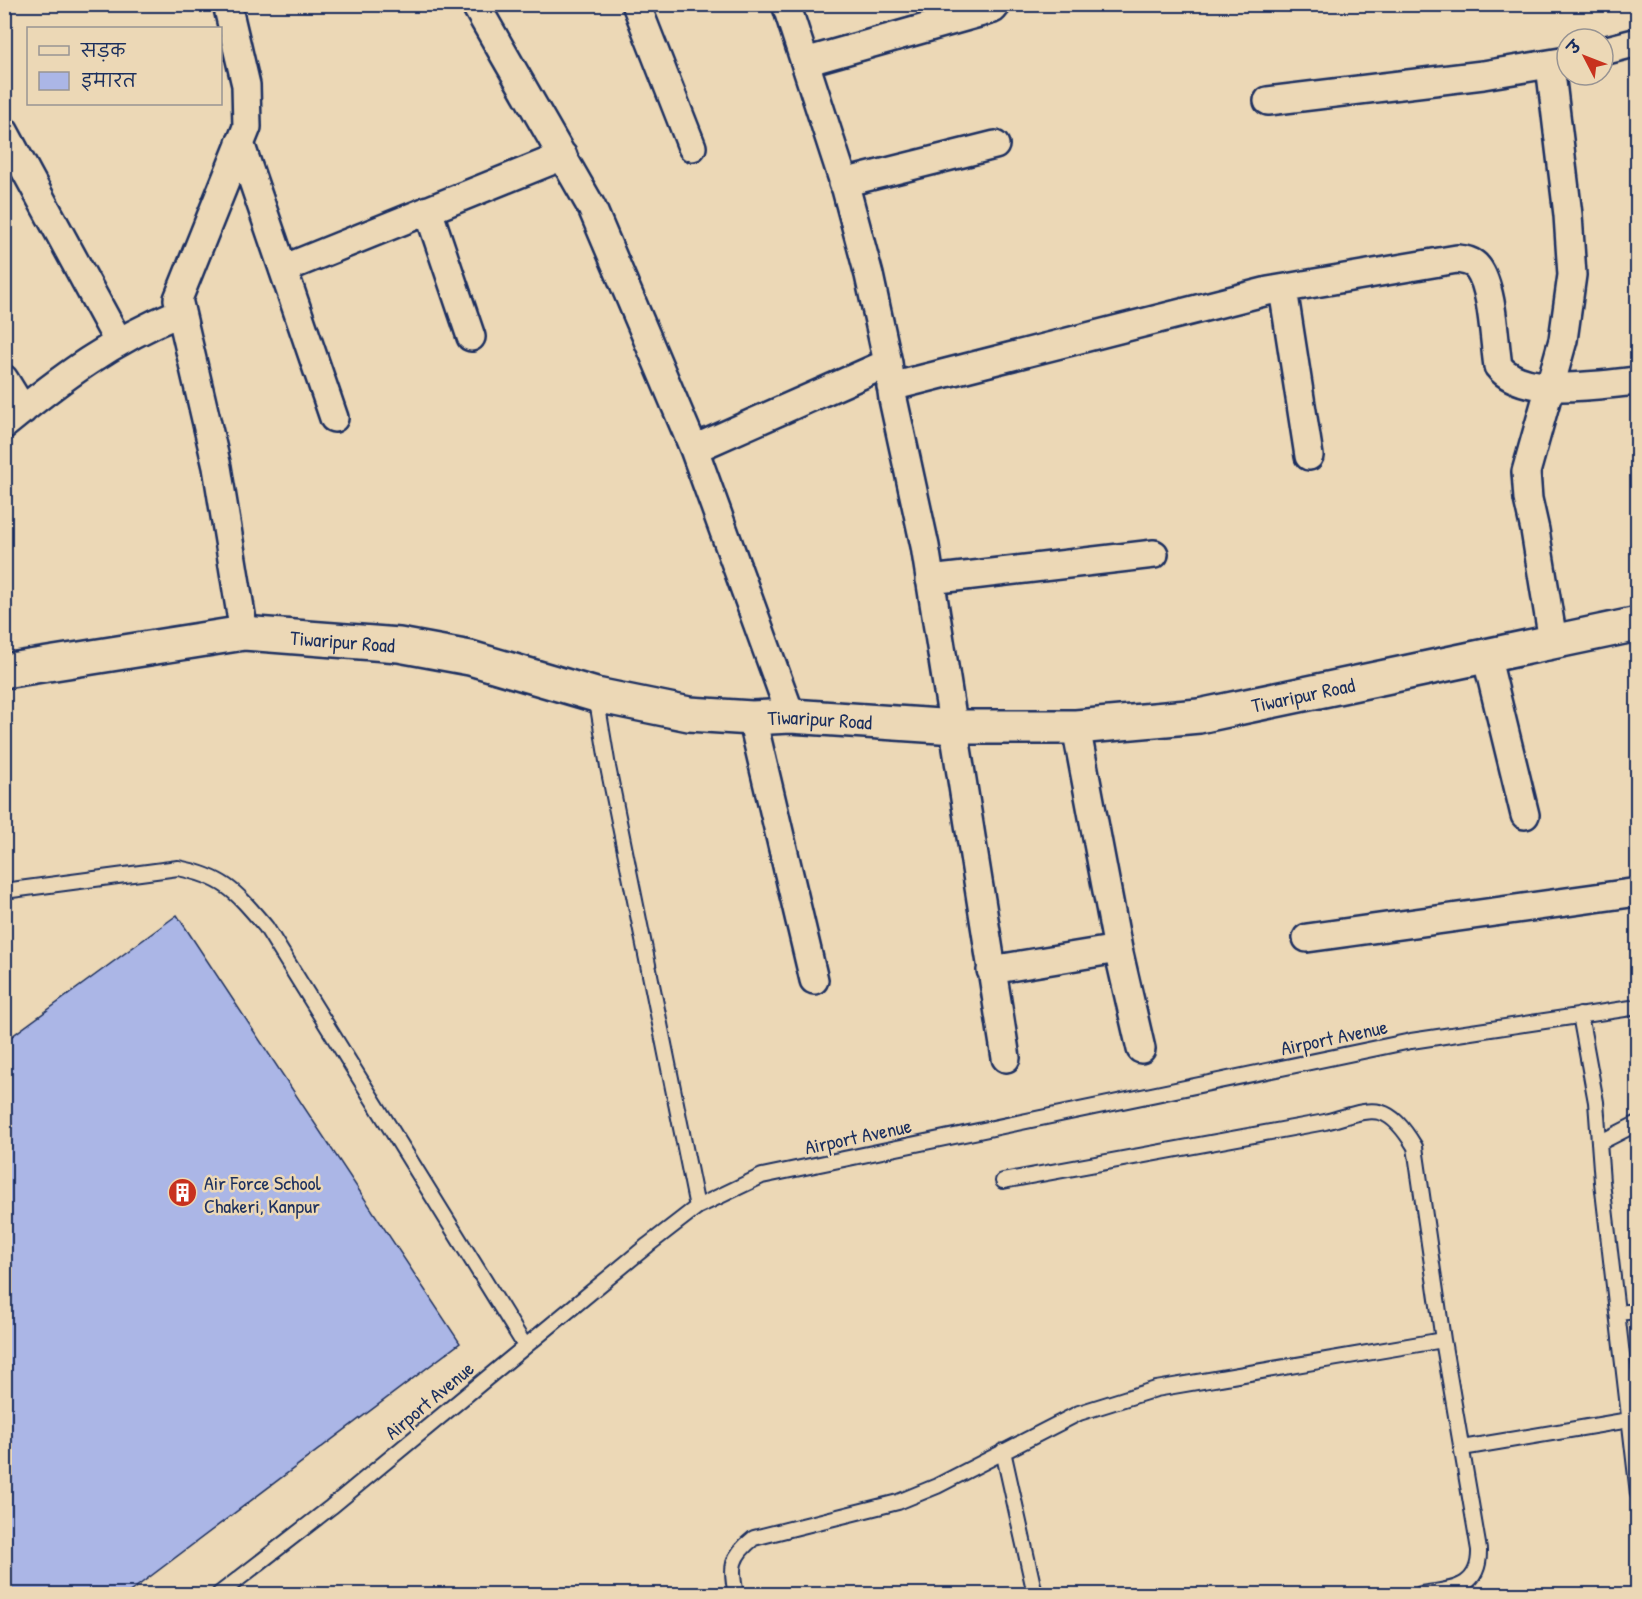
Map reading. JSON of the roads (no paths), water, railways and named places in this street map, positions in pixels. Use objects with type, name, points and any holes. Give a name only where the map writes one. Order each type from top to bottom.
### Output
[{"type":"street","points":[[227,4],[246,85],[247,127],[178,299],[217,467],[244,633]]},
{"type":"street","points":[[475,4],[592,207],[694,449],[791,716]]},
{"type":"street","points":[[636,4],[692,147]]},
{"type":"street","points":[[786,4],[843,183],[869,275],[930,580],[1006,1058]]},
{"type":"street","points":[[805,62],[993,9],[997,4]]},
{"type":"street","points":[[1615,48],[1638,42]]},
{"type":"street","points":[[1268,101],[1555,64]]},
{"type":"street","points":[[1553,641],[1528,499],[1526,472],[1563,340],[1572,275],[1560,87]]},
{"type":"street","points":[[4,131],[118,341]]},
{"type":"street","points":[[240,143],[334,418]]},
{"type":"street","points":[[843,183],[995,145]]},
{"type":"street","points":[[283,269],[562,156]]},
{"type":"street","points":[[428,210],[471,337]]},
{"type":"street","points":[[694,449],[889,375],[1283,289],[1457,258],[1470,261],[1478,267],[1485,281],[1498,366],[1506,376],[1549,387],[1638,381]]},
{"type":"street","points":[[1283,289],[1310,456]]},
{"type":"street","points":[[4,379],[14,418],[94,355],[118,341],[181,312]]},
{"type":"street","points":[[930,580],[1154,554]]},
{"type":"street","name":"Tiwaripur Road","points":[[4,671],[244,633],[399,645],[470,658],[596,695],[689,714],[752,718],[791,716],[955,727],[1076,727],[1199,716],[1347,687],[1486,655],[1638,624]]},
{"type":"street","points":[[1486,655],[1525,815]]},
{"type":"street","points":[[752,718],[814,980]]},
{"type":"street","points":[[1076,727],[1118,949],[1141,1050]]},
{"type":"street","points":[[1307,938],[1638,892]]},
{"type":"street","points":[[991,970],[1118,949]]},
{"type":"lane","points":[[596,695],[608,767],[697,1207]]},
{"type":"lane","points":[[4,891],[178,868],[205,873],[234,890],[266,927],[525,1346]]},
{"type":"lane","name":"Airport Avenue","points":[[219,1594],[331,1507],[697,1207],[762,1176],[1411,1041],[1638,1007]]},
{"type":"lane","points":[[1580,1015],[1596,1102],[1638,1494]]},
{"type":"lane","points":[[1003,1181],[1324,1122],[1368,1110],[1386,1113],[1402,1125],[1415,1147],[1479,1564],[1472,1578],[1456,1588],[1421,1594]]},
{"type":"lane","points":[[1599,1143],[1638,1123]]},
{"type":"lane","points":[[1617,1313],[1638,1311]]},
{"type":"lane","points":[[735,1594],[734,1560],[741,1548],[754,1538],[898,1502],[938,1486],[1079,1413],[1156,1389],[1443,1340]]},
{"type":"lane","points":[[1462,1448],[1629,1420]]},
{"type":"lane","points":[[1003,1451],[1035,1594]]},
{"type":"place","name":"Air Force School Chakeri, Kanpur","points":[[183,1193]]}]
